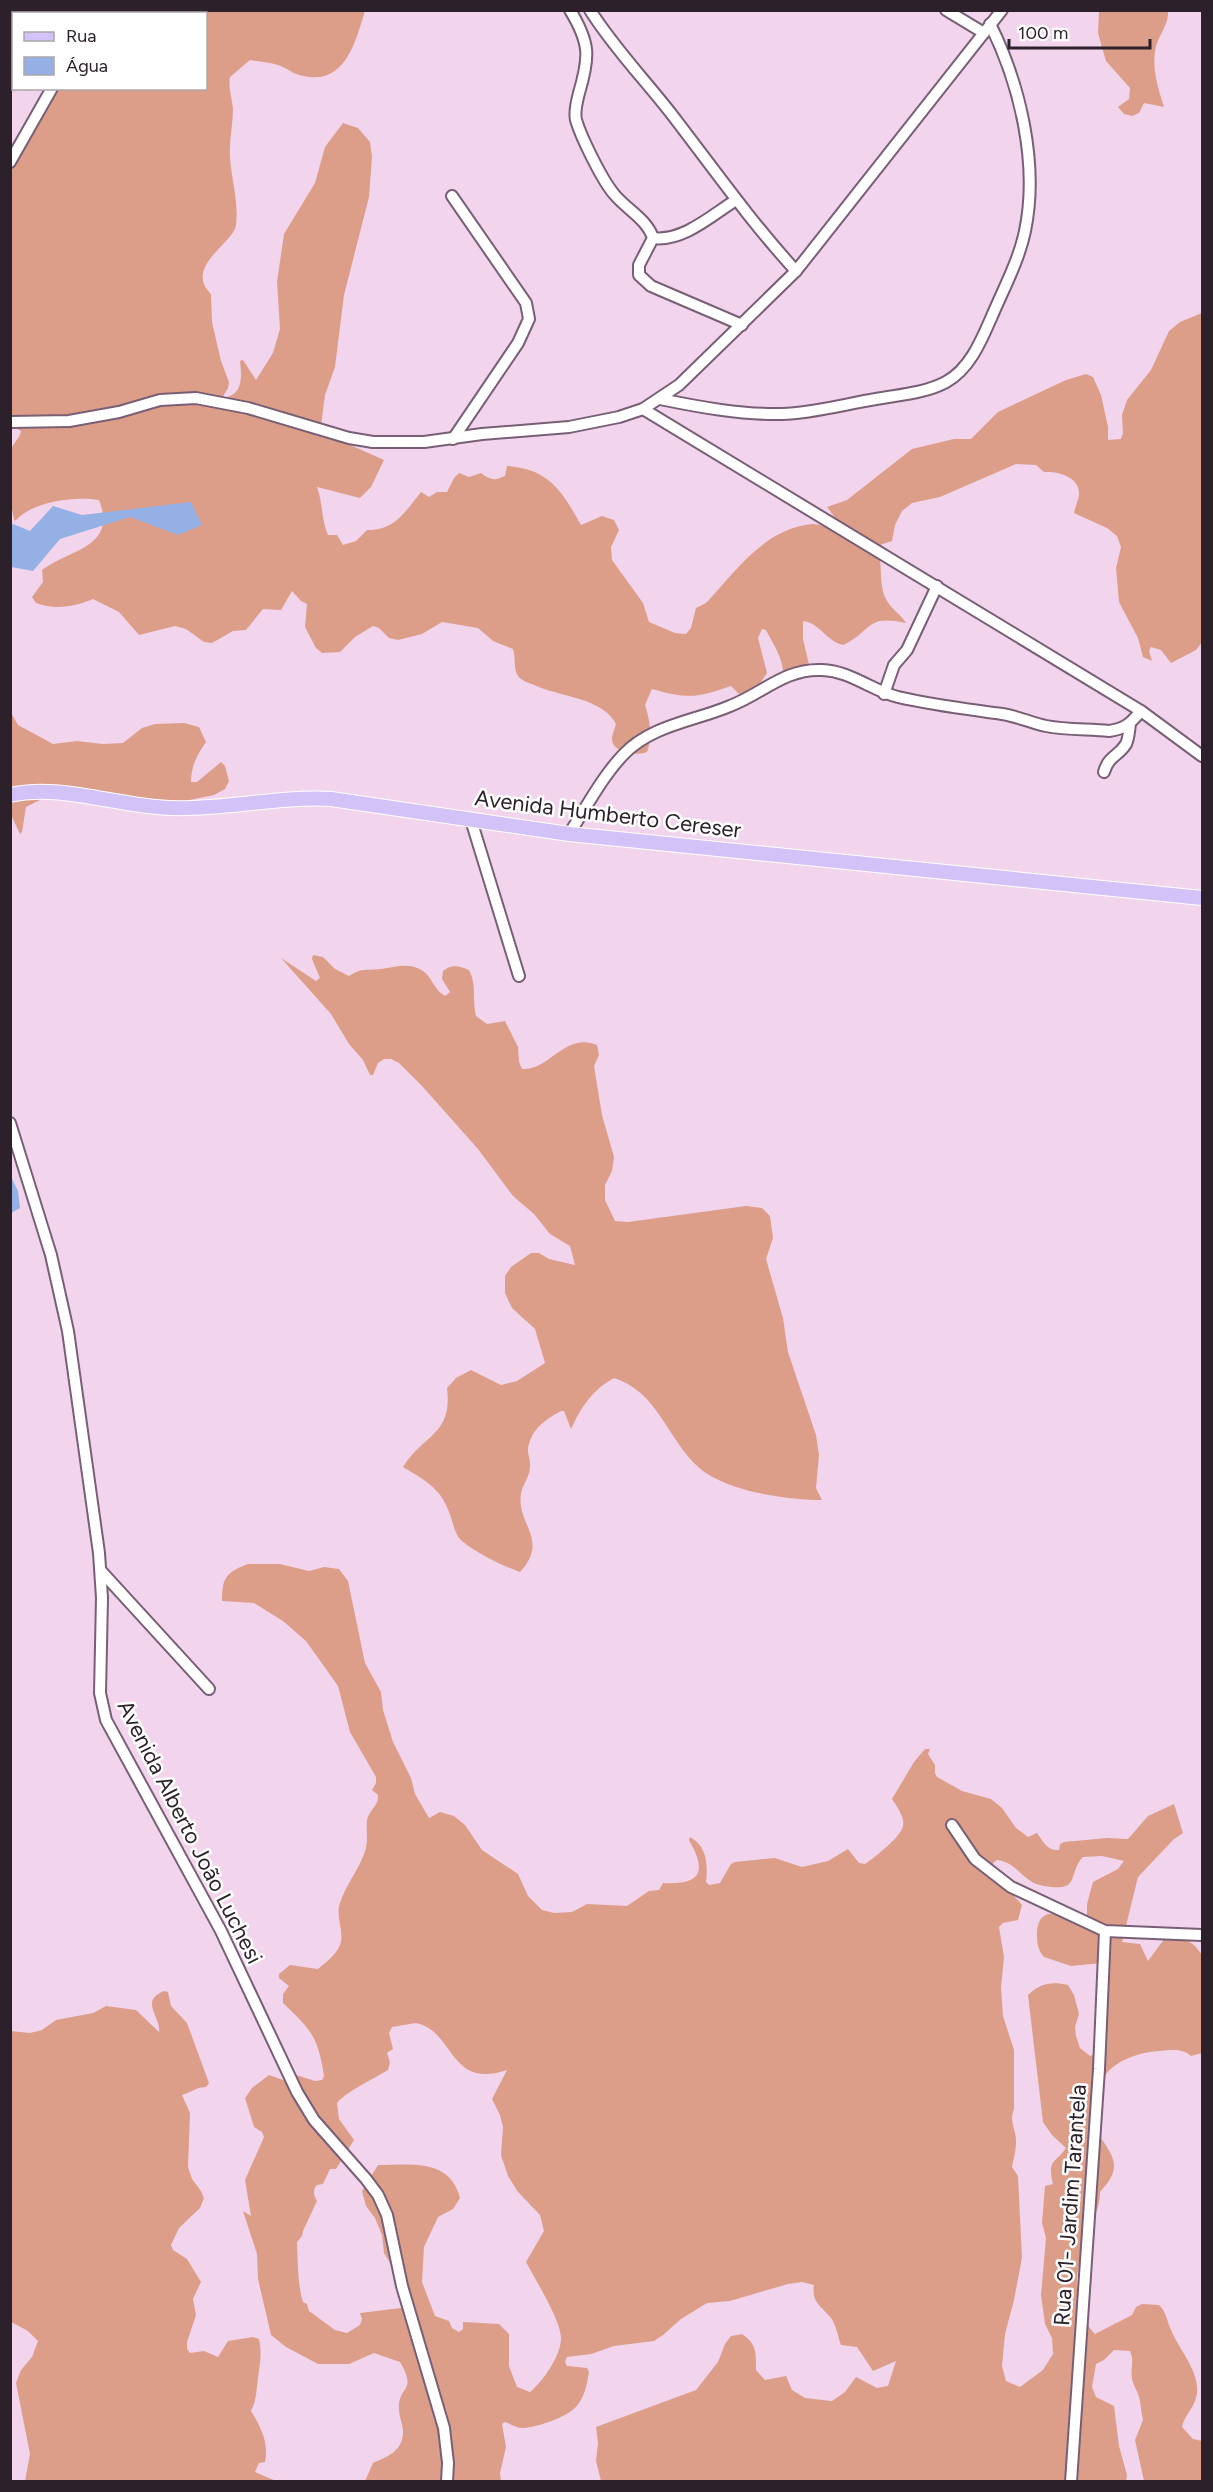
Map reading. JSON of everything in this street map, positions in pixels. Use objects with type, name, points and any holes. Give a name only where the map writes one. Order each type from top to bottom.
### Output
[{"type":"main road","name":"Avenida Humberto Cereser","points":[[10,795],[42,793],[168,808],[199,809],[272,800],[313,798],[348,800],[569,834],[1203,898]]},
{"type":"street","points":[[570,10],[581,27],[587,46],[587,60],[575,112],[576,120],[612,191],[651,232],[653,238],[638,270],[643,281],[742,325]]},
{"type":"street","points":[[590,10],[760,232],[796,271]]},
{"type":"street","points":[[660,399],[747,412],[783,414],[938,386],[948,381],[967,364],[986,329],[1018,254],[1029,208],[1028,162],[1016,86],[1005,53],[987,28],[946,10]]},
{"type":"street","points":[[10,422],[69,421],[119,412],[160,400],[196,398],[248,408],[349,438],[398,442],[453,439],[569,427],[619,417],[643,409],[679,385],[796,271],[1002,10]]},
{"type":"street","points":[[10,162],[51,90]]},
{"type":"street","points":[[452,196],[519,291],[530,311],[526,328],[518,343],[453,439]]},
{"type":"street","points":[[653,238],[666,239],[684,232],[736,200]]},
{"type":"street","points":[[643,409],[1140,711],[1203,756]]},
{"type":"street","points":[[884,694],[894,665],[907,650],[937,586]]},
{"type":"street","points":[[569,834],[624,754],[636,744],[663,729],[730,707],[748,699],[781,677],[806,670],[837,672],[862,680],[884,694],[913,701],[1005,714],[1047,726],[1119,730],[1130,724],[1140,711]]},
{"type":"street","points":[[1104,772],[1107,761],[1120,752],[1128,742],[1130,724]]},
{"type":"street","points":[[471,820],[519,976]]},
{"type":"street","name":"Avenida Alberto João Luchesi","points":[[10,1124],[61,1292],[100,1571],[100,1693],[106,1720],[221,1931],[297,2092],[314,2120],[378,2195],[387,2215],[402,2286],[444,2428],[448,2463],[447,2481]]},
{"type":"street","points":[[100,1571],[209,1689]]},
{"type":"street","points":[[951,1825],[975,1859],[1011,1887],[1105,1931],[1203,1935]]},
{"type":"street","name":"Rua 01- Jardim Tarantela","points":[[1071,2481],[1099,2069],[1105,1931]]},
{"type":"shaded area","points":[[365,11],[352,49],[337,69],[327,75],[314,77],[299,75],[275,64],[250,60],[230,77],[233,109],[230,156],[236,225],[227,240],[212,256],[203,274],[204,284],[211,294],[212,322],[221,361],[229,382],[222,398],[234,394],[240,385],[240,361],[243,360],[256,380],[273,353],[280,329],[277,282],[284,234],[315,183],[325,147],[343,123],[358,128],[370,142],[372,157],[369,197],[344,295],[335,367],[325,395],[321,426],[332,437],[384,460],[371,487],[360,498],[317,487],[328,535],[337,535],[343,545],[356,541],[367,530],[392,524],[421,492],[429,497],[437,492],[447,492],[459,473],[469,477],[481,473],[495,479],[505,476],[507,466],[521,468],[544,477],[553,484],[581,525],[602,516],[614,520],[619,530],[611,547],[612,560],[643,603],[649,622],[675,633],[686,634],[691,628],[696,608],[706,603],[752,553],[765,543],[795,527],[812,524],[843,528],[827,507],[847,500],[912,449],[954,439],[971,439],[998,412],[1066,380],[1086,374],[1093,377],[1101,395],[1108,427],[1108,440],[1121,439],[1122,415],[1127,400],[1151,370],[1169,331],[1180,322],[1202,313],[1202,642],[1196,650],[1171,663],[1161,650],[1151,647],[1149,651],[1152,661],[1143,657],[1138,638],[1119,602],[1116,568],[1121,547],[1117,536],[1107,528],[1074,513],[1079,493],[1078,487],[1071,479],[1055,472],[1044,472],[1036,465],[1016,464],[940,497],[912,503],[902,511],[895,525],[892,541],[878,548],[884,595],[906,623],[876,622],[843,645],[832,640],[809,622],[803,621],[803,639],[810,669],[807,677],[801,678],[783,671],[777,650],[766,630],[762,629],[758,638],[767,673],[755,691],[742,697],[731,686],[700,695],[683,696],[652,689],[645,705],[650,740],[647,752],[643,753],[626,752],[616,748],[612,739],[616,724],[601,708],[521,679],[516,670],[513,649],[493,641],[478,628],[442,622],[422,634],[398,640],[389,638],[379,628],[373,626],[355,637],[340,652],[322,653],[316,648],[305,627],[307,604],[292,591],[281,610],[263,609],[246,630],[233,631],[212,643],[204,642],[186,629],[175,626],[139,635],[119,612],[93,599],[64,607],[36,603],[32,597],[43,582],[42,570],[88,545],[97,537],[102,528],[103,516],[99,500],[78,499],[43,505],[23,514],[15,521],[14,519],[10,494],[10,459],[12,448],[21,431],[10,425],[10,149],[13,142],[48,101],[51,90],[207,90],[207,12],[86,12]]},
{"type":"shaded area","points":[[1099,11],[1168,11],[1166,24],[1156,46],[1154,62],[1164,107],[1144,103],[1139,113],[1132,116],[1124,114],[1118,107],[1129,99],[1130,88],[1106,61],[1098,33]]},
{"type":"shaded area","points":[[10,711],[18,725],[53,744],[77,741],[103,744],[123,743],[142,728],[155,724],[184,723],[199,727],[206,742],[195,761],[191,782],[197,782],[221,762],[225,766],[229,781],[225,789],[214,795],[180,802],[50,795],[26,807],[20,834],[11,815]]},
{"type":"shaded area","points":[[313,955],[323,957],[335,969],[349,976],[362,970],[402,966],[418,968],[445,996],[450,992],[442,979],[443,971],[456,966],[469,970],[473,981],[476,1016],[487,1024],[505,1021],[518,1047],[522,1069],[541,1064],[566,1047],[575,1044],[585,1042],[597,1045],[599,1055],[594,1066],[602,1115],[614,1157],[612,1171],[605,1185],[605,1200],[615,1221],[628,1222],[746,1206],[762,1208],[770,1216],[773,1238],[766,1259],[783,1318],[788,1352],[816,1435],[819,1455],[816,1488],[822,1500],[773,1496],[755,1492],[721,1481],[706,1473],[685,1453],[660,1415],[641,1393],[614,1378],[588,1399],[571,1429],[564,1411],[561,1411],[545,1421],[530,1441],[528,1453],[530,1470],[521,1493],[521,1504],[530,1532],[532,1550],[520,1572],[490,1559],[459,1538],[446,1504],[436,1490],[403,1467],[441,1425],[448,1404],[447,1388],[456,1378],[471,1370],[501,1385],[517,1381],[545,1363],[535,1329],[512,1308],[505,1293],[505,1276],[511,1267],[531,1253],[539,1253],[549,1259],[575,1265],[570,1246],[550,1234],[534,1214],[513,1196],[478,1149],[399,1063],[391,1059],[384,1059],[378,1063],[373,1075],[370,1075],[363,1060],[349,1044],[331,1014],[281,958],[316,981],[320,978],[312,959]]},
{"type":"shaded area","points":[[248,1564],[280,1564],[309,1571],[324,1567],[339,1569],[348,1581],[365,1663],[381,1692],[383,1710],[393,1742],[411,1778],[415,1794],[429,1818],[440,1812],[454,1816],[465,1825],[482,1850],[518,1874],[528,1896],[542,1910],[554,1913],[572,1912],[587,1904],[627,1906],[649,1891],[659,1890],[663,1883],[685,1882],[692,1879],[697,1875],[699,1869],[690,1837],[700,1845],[705,1856],[706,1882],[709,1885],[720,1883],[731,1864],[735,1862],[775,1858],[802,1867],[828,1861],[848,1849],[859,1863],[865,1864],[887,1847],[901,1831],[903,1819],[892,1799],[914,1762],[925,1749],[930,1749],[928,1754],[935,1765],[937,1777],[962,1791],[991,1799],[1002,1808],[1016,1828],[1028,1837],[1037,1833],[1046,1845],[1055,1850],[1059,1850],[1060,1844],[1064,1842],[1107,1838],[1128,1839],[1148,1816],[1174,1804],[1183,1833],[1174,1839],[1138,1877],[1122,1942],[1140,1944],[1148,1961],[1165,1938],[1186,1940],[1198,1949],[1202,1955],[1202,2053],[1191,2056],[1172,2050],[1133,2056],[1116,2065],[1104,2078],[1100,2086],[1094,2127],[1110,2152],[1114,2167],[1108,2182],[1100,2192],[1091,2231],[1094,2248],[1083,2253],[1077,2284],[1080,2307],[1095,2334],[1132,2315],[1136,2307],[1142,2304],[1159,2305],[1163,2310],[1196,2380],[1196,2398],[1182,2427],[1193,2439],[1202,2441],[1202,2481],[1144,2481],[1135,2440],[1143,2420],[1139,2397],[1132,2379],[1131,2355],[1130,2351],[1114,2350],[1096,2364],[1092,2387],[1096,2397],[1114,2406],[1119,2446],[1127,2475],[1126,2481],[601,2481],[596,2461],[598,2443],[596,2427],[696,2390],[718,2362],[731,2336],[742,2334],[751,2341],[756,2354],[756,2370],[765,2380],[786,2376],[792,2390],[805,2398],[832,2401],[845,2392],[856,2377],[877,2388],[888,2386],[896,2361],[873,2371],[857,2347],[841,2345],[833,2321],[815,2300],[814,2285],[802,2282],[730,2301],[707,2303],[681,2319],[654,2341],[614,2346],[591,2354],[567,2357],[565,2362],[567,2366],[587,2368],[589,2372],[582,2399],[571,2411],[543,2424],[523,2428],[505,2422],[502,2424],[506,2447],[500,2473],[501,2481],[365,2481],[373,2463],[397,2449],[402,2439],[399,2401],[407,2384],[405,2372],[400,2362],[374,2353],[349,2364],[318,2364],[286,2347],[271,2335],[258,2279],[257,2254],[243,2211],[251,2216],[245,2180],[264,2137],[262,2132],[254,2127],[245,2098],[252,2088],[269,2075],[283,2080],[290,2073],[315,2081],[322,2080],[324,2076],[316,2042],[307,2027],[283,2003],[283,1994],[289,1986],[279,1978],[279,1974],[290,1965],[318,1969],[340,1945],[339,1908],[366,1848],[367,1820],[378,1799],[378,1795],[372,1790],[376,1777],[350,1732],[338,1686],[306,1641],[283,1621],[254,1603],[222,1601],[224,1581],[230,1573]],"holes":[[[1102,1856],[1124,1861],[1118,1869],[1093,1882],[1087,1904],[1087,1922],[1054,1913],[1047,1914],[1038,1924],[1038,1944],[1044,1957],[1071,1966],[1102,1963],[1097,2053],[1090,2056],[1080,2048],[1075,2027],[1079,2014],[1074,1995],[1068,1985],[1046,1984],[1028,1995],[1043,2122],[1052,2135],[1066,2148],[1053,2163],[1051,2170],[1053,2184],[1045,2186],[1042,2223],[1046,2238],[1041,2295],[1045,2324],[1052,2338],[1053,2354],[1043,2370],[1020,2387],[1006,2381],[1002,2366],[1005,2334],[1022,2258],[1018,2176],[1012,2167],[1016,2142],[1012,2119],[1014,2050],[1003,2016],[1001,1987],[1004,1957],[999,1927],[1003,1923],[1018,1920],[1022,1905],[1000,1880],[993,1863],[997,1860],[1003,1861],[1035,1883],[1060,1887],[1070,1883],[1083,1857]],[[416,2023],[429,2028],[463,2066],[474,2072],[488,2074],[507,2070],[492,2099],[503,2127],[501,2155],[508,2176],[518,2192],[540,2215],[544,2231],[526,2262],[552,2310],[561,2337],[551,2367],[530,2392],[517,2387],[509,2366],[509,2334],[499,2324],[463,2322],[463,2329],[459,2332],[452,2328],[449,2321],[435,2316],[422,2282],[424,2247],[438,2217],[453,2209],[460,2198],[455,2185],[438,2170],[427,2166],[378,2165],[362,2191],[366,2206],[375,2218],[382,2235],[384,2253],[409,2294],[401,2308],[360,2313],[362,2319],[360,2325],[347,2333],[335,2330],[309,2311],[307,2304],[303,2302],[297,2242],[302,2236],[317,2201],[314,2193],[315,2187],[323,2184],[330,2169],[336,2169],[354,2140],[339,2119],[337,2103],[353,2090],[388,2070],[390,2062],[387,2053],[393,2049],[389,2033],[392,2027]]]},
{"type":"shaded area","points":[[164,1991],[168,1992],[171,2006],[187,2023],[209,2083],[206,2087],[182,2095],[190,2113],[188,2167],[192,2179],[204,2198],[200,2208],[179,2228],[171,2245],[173,2250],[187,2259],[201,2282],[193,2299],[196,2315],[187,2349],[190,2353],[204,2351],[218,2357],[228,2341],[253,2337],[259,2339],[260,2363],[251,2411],[263,2435],[266,2455],[265,2462],[259,2463],[255,2472],[276,2481],[25,2481],[30,2454],[16,2383],[21,2370],[32,2357],[38,2341],[28,2331],[11,2322],[11,2031],[30,2033],[42,2030],[56,2020],[93,2013],[106,2006],[136,2010],[159,2032],[152,2004],[153,1999]]},
{"type":"water","points":[[191,502],[202,525],[178,535],[130,517],[60,539],[33,571],[11,567],[11,526],[13,524],[30,531],[53,506],[82,515]]},
{"type":"water","points":[[11,1177],[18,1191],[20,1208],[11,1213]]}]
